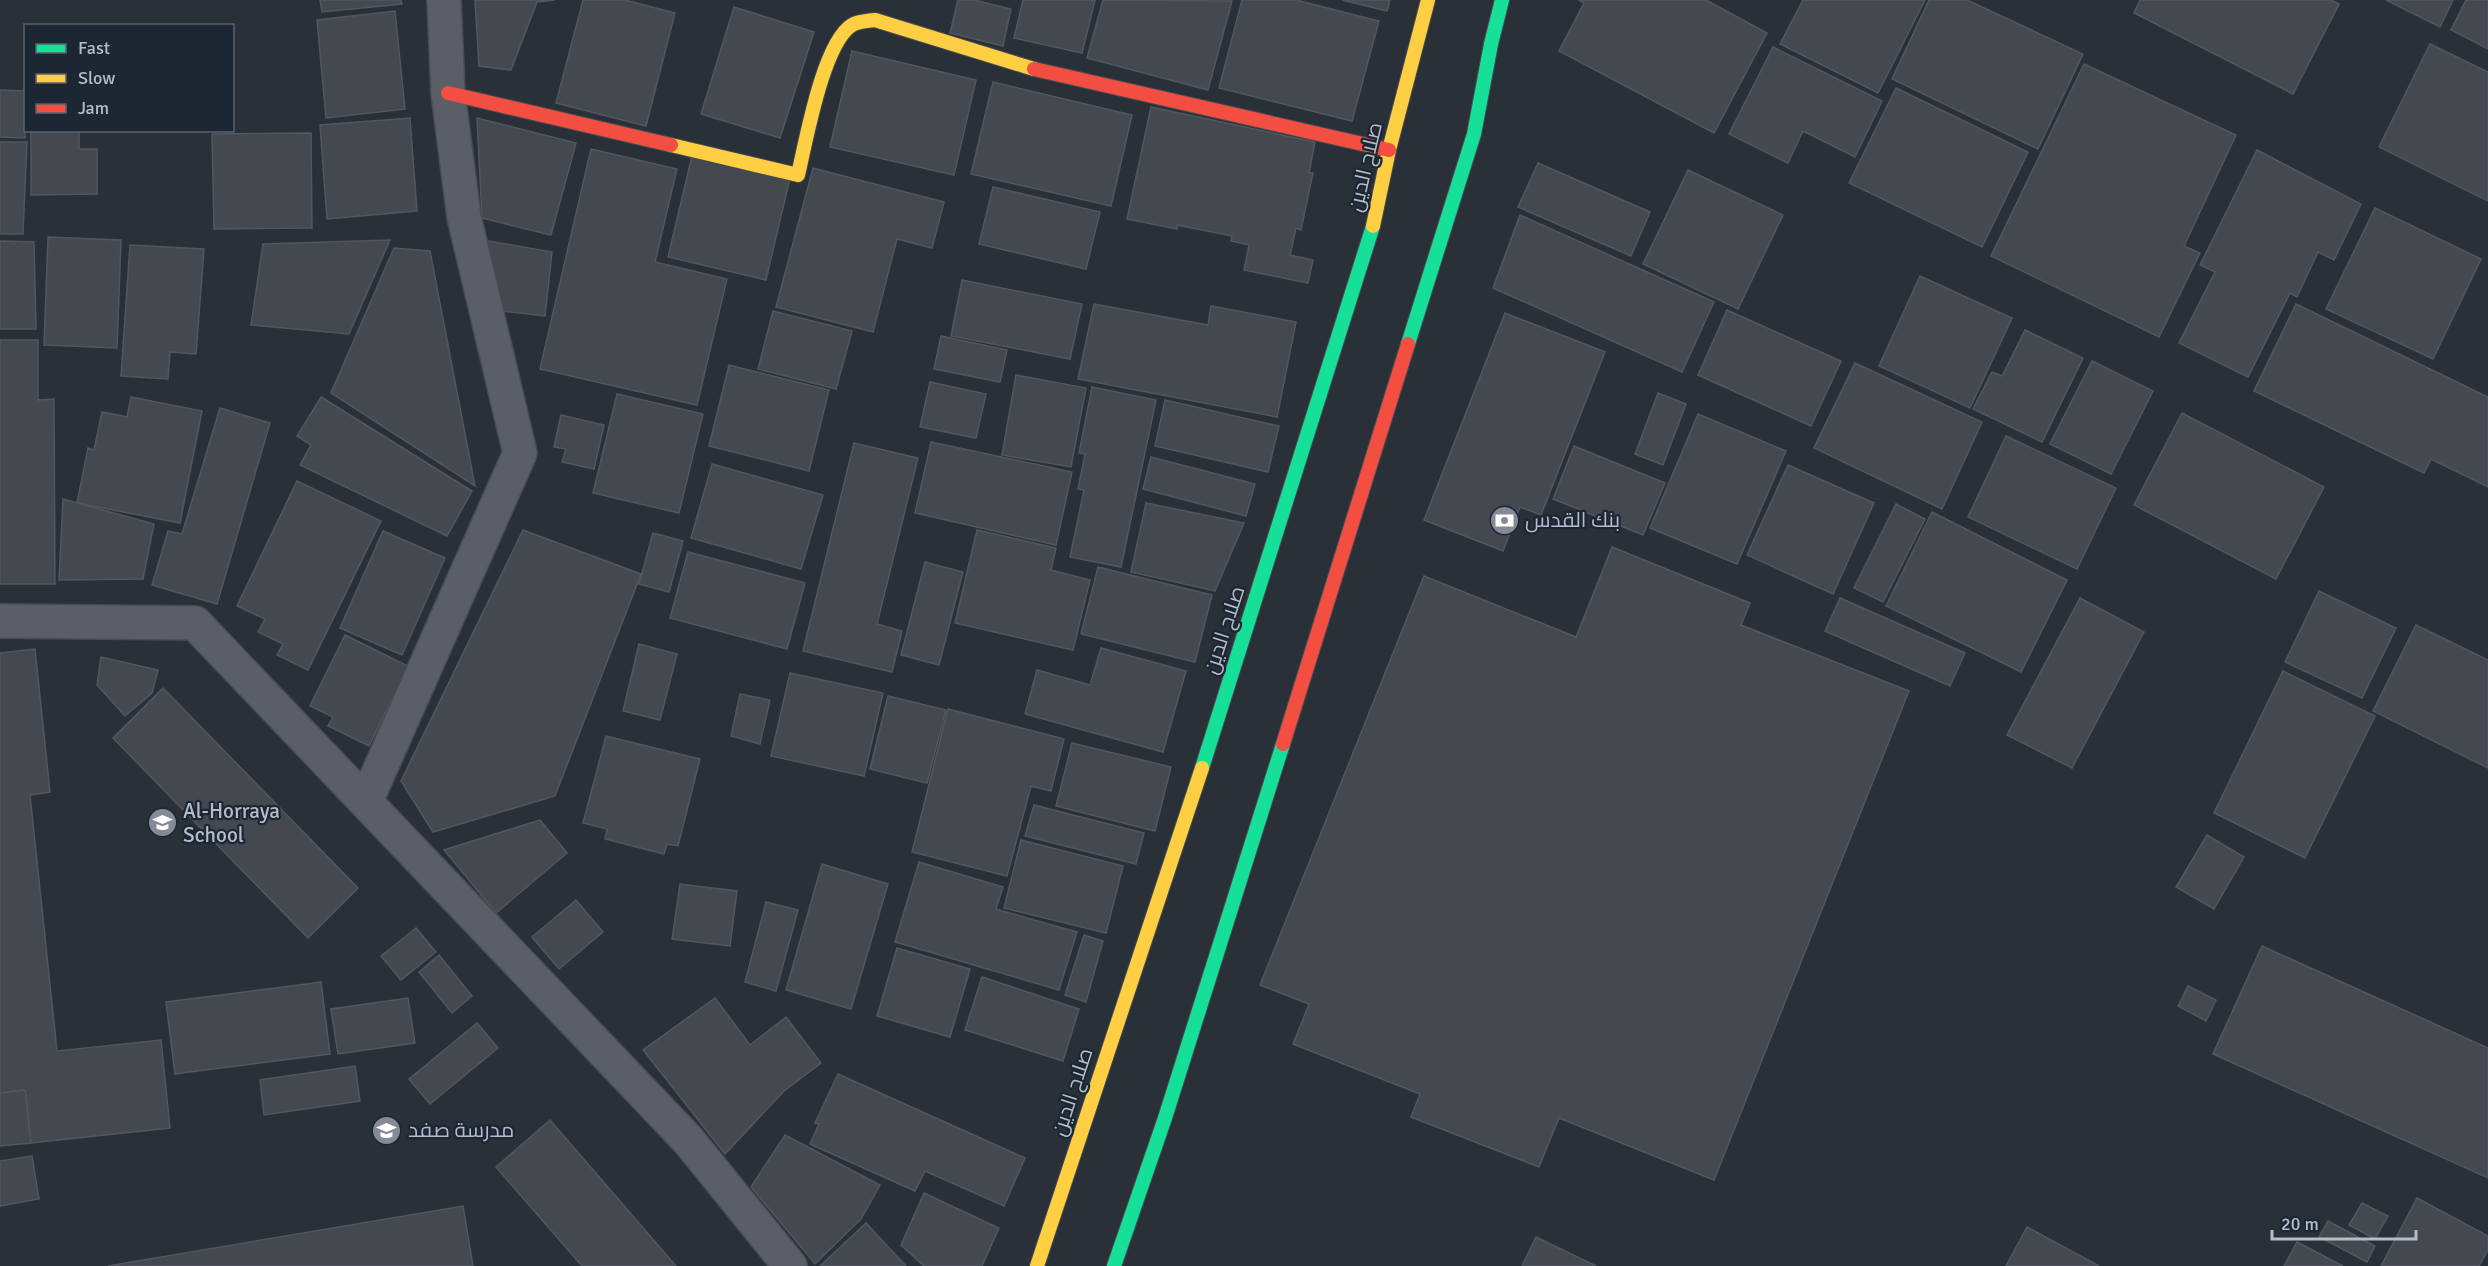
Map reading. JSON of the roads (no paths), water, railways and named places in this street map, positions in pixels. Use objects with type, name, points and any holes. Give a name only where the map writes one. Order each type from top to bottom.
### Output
[{"type":"main road","name":"صلاح الدين","points":[[1037,1266],[1240,650],[1372,230],[1389,150],[1428,0]]},
{"type":"main road","points":[[1114,1266],[1165,1118],[1471,145],[1502,0]]},
{"type":"main road","points":[[448,93],[798,175],[829,57],[839,38],[854,24],[875,20],[1012,64],[1389,150]]},
{"type":"street","points":[[366,801],[520,453],[464,217],[448,93],[444,0]]},
{"type":"street","points":[[0,621],[195,623],[688,1140],[790,1266]]},
{"type":"place","name":"بنك القدس","points":[[1504,520]]},
{"type":"place","name":"Al-Horraya School","points":[[162,823]]},
{"type":"place","name":"مدرسة صفد","points":[[387,1130]]}]
